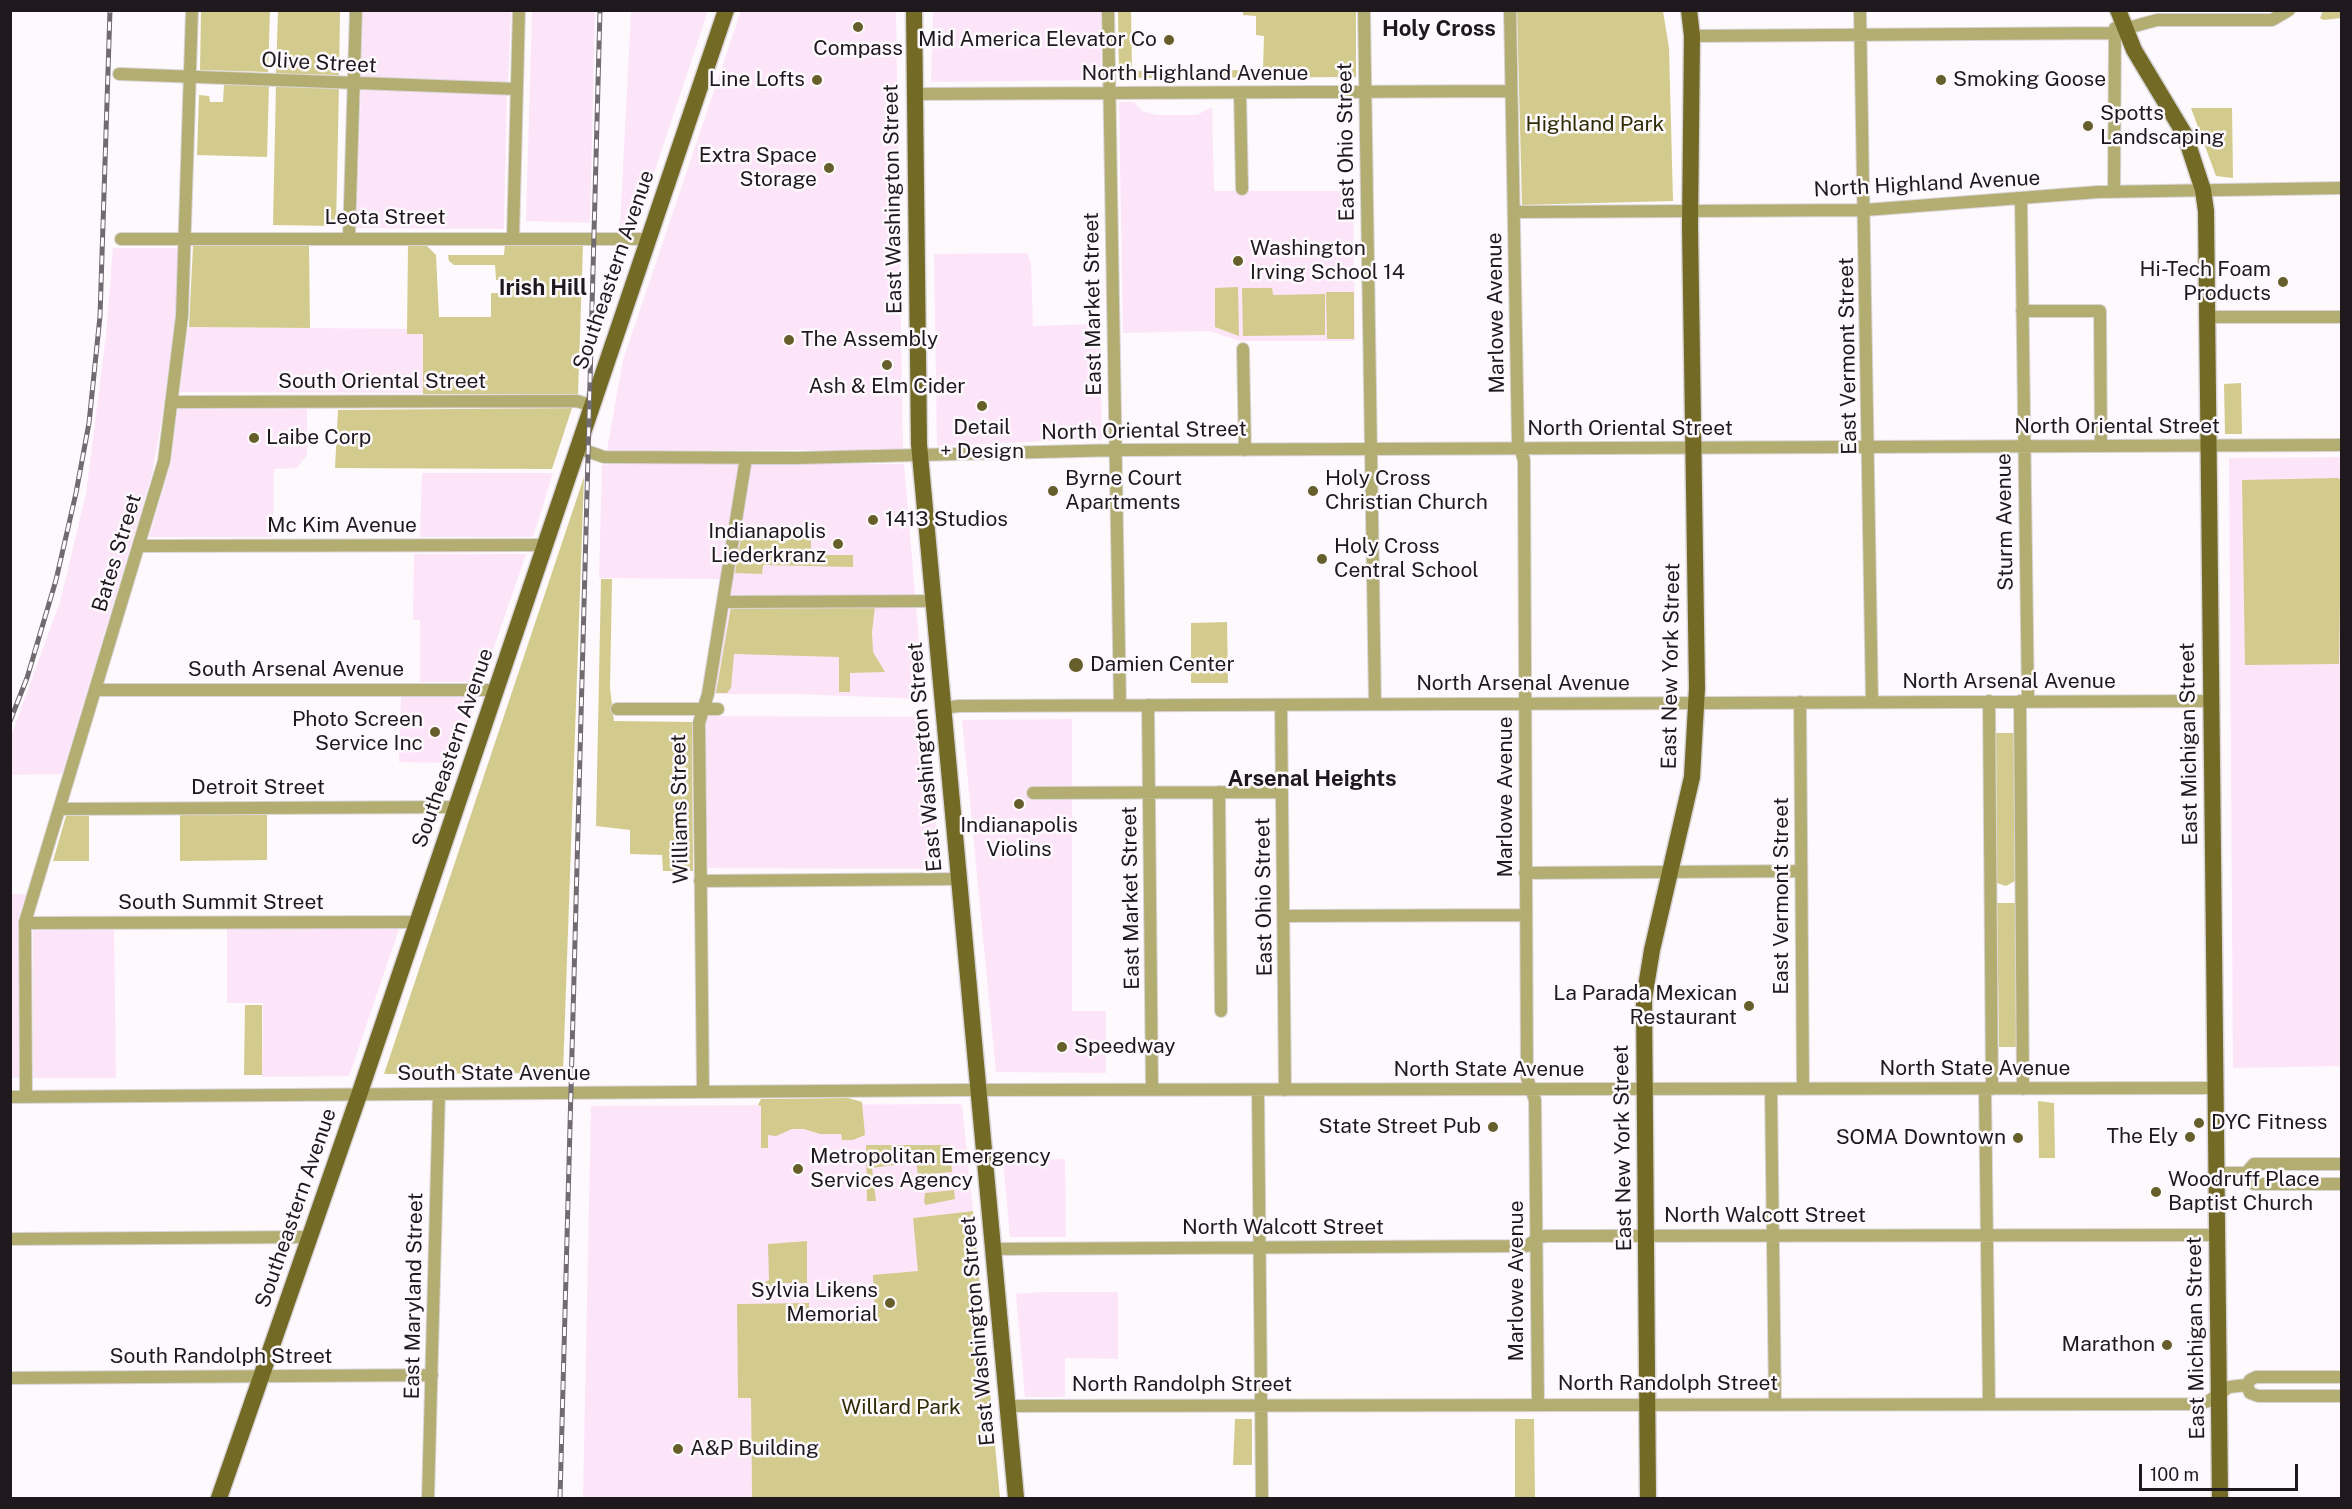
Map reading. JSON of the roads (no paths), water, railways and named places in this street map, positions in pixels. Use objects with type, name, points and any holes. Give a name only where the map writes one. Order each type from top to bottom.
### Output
[{"type":"main road","name":"Southeastern Avenue","points":[[219,1498],[359,1095],[726,10]]},
{"type":"main road","name":"East Washington Street","points":[[914,10],[920,454],[1016,1498]]},
{"type":"main road","name":"East New York Street","points":[[1648,1498],[1646,983],[1692,777],[1697,703],[1690,211],[1692,36],[1689,10]]},
{"type":"main road","name":"East Michigan Street","points":[[2118,22],[2180,127],[2203,190],[2206,211],[2220,1498]]},
{"type":"street","name":"Bates Street","points":[[26,1096],[25,923],[162,470],[182,316],[192,10]]},
{"type":"street","points":[[349,237],[356,10]]},
{"type":"street","points":[[513,237],[519,10]]},
{"type":"street","name":"East Market Street","points":[[1108,10],[1120,705]]},
{"type":"street","name":"East Ohio Street","points":[[1364,10],[1375,704]]},
{"type":"street","name":"Marlowe Avenue","points":[[1510,10],[1519,449],[1524,460],[1527,1078],[1535,1100],[1538,1404]]},
{"type":"street","name":"East Vermont Street","points":[[1860,10],[1872,702]]},
{"type":"street","points":[[1692,36],[1860,35],[2157,20],[2272,20],[2289,10]]},
{"type":"street","points":[[2114,191],[2114,66],[2118,22]]},
{"type":"street","points":[[2114,66],[2116,61],[2127,54],[2136,54]]},
{"type":"street","name":"Olive Street","points":[[119,74],[517,89]]},
{"type":"street","name":"North Highland Avenue","points":[[915,93],[1511,92]]},
{"type":"street","points":[[1240,93],[1242,189]]},
{"type":"street","name":"North Highland Avenue","points":[[1514,212],[1865,210],[2114,191],[2342,188]]},
{"type":"street","name":"Sturm Avenue","points":[[2021,199],[2024,446],[2023,1089]]},
{"type":"street","name":"Leota Street","points":[[121,239],[648,238]]},
{"type":"street","points":[[2022,311],[2100,311],[2101,446]]},
{"type":"street","points":[[2208,317],[2342,317]]},
{"type":"street","points":[[1243,349],[1245,450]]},
{"type":"street","name":"South Oriental Street","points":[[171,402],[577,401],[592,406]]},
{"type":"street","name":"North Oriental Street","points":[[920,454],[1371,449],[2342,445]]},
{"type":"street","points":[[578,448],[604,457],[903,457],[920,454]]},
{"type":"street","name":"Williams Street","points":[[703,1092],[699,723],[708,694],[746,458]]},
{"type":"street","name":"Mc Kim Avenue","points":[[139,546],[545,545]]},
{"type":"street","points":[[723,602],[933,601]]},
{"type":"street","name":"South Arsenal Avenue","points":[[96,690],[496,690]]},
{"type":"street","points":[[1989,701],[1987,1235],[1989,1404]]},
{"type":"street","name":"North Arsenal Avenue","points":[[943,708],[1120,705],[2212,701]]},
{"type":"street","name":"East Vermont Street","points":[[1800,702],[1803,1089]]},
{"type":"street","name":"East Market Street","points":[[1148,705],[1152,1090]]},
{"type":"street","name":"East Ohio Street","points":[[1281,705],[1285,1090]]},
{"type":"street","points":[[617,709],[717,709]]},
{"type":"street","points":[[1219,792],[1221,1011]]},
{"type":"street","points":[[1033,793],[1282,792]]},
{"type":"street","name":"Detroit Street","points":[[60,809],[457,807]]},
{"type":"street","points":[[1525,873],[1801,872]]},
{"type":"street","points":[[700,881],[959,879]]},
{"type":"street","points":[[1283,916],[1526,915]]},
{"type":"street","name":"South Summit Street","points":[[25,923],[417,922]]},
{"type":"street","points":[[1772,1089],[1775,1403]]},
{"type":"street","name":"North State Avenue","points":[[978,1090],[2216,1089]]},
{"type":"street","name":"South State Avenue","points":[[10,1097],[978,1090]]},
{"type":"street","points":[[1258,1090],[1262,1498]]},
{"type":"street","name":"East Maryland Street","points":[[428,1498],[439,1094]]},
{"type":"street","points":[[2217,1173],[2246,1173],[2254,1164],[2342,1164]]},
{"type":"street","points":[[2246,1173],[2248,1180],[2254,1184],[2342,1184]]},
{"type":"street","name":"North Walcott Street","points":[[993,1249],[1527,1246],[1547,1236],[2217,1235]]},
{"type":"street","points":[[10,1239],[310,1237]]},
{"type":"street","name":"South Randolph Street","points":[[10,1378],[432,1375]]},
{"type":"street","name":"North Randolph Street","points":[[1007,1406],[2199,1404],[2232,1386],[2247,1385],[2256,1377],[2342,1377]]},
{"type":"street","points":[[2247,1385],[2250,1394],[2258,1396],[2342,1396]]},
{"type":"railway","points":[[10,721],[27,678],[56,580],[89,423],[100,316],[110,10]]},
{"type":"railway","points":[[560,1498],[600,10]]},
{"type":"place","name":"Compass","points":[[858,27]]},
{"type":"place","name":"Mid America Elevator Co","points":[[1169,40]]},
{"type":"place","name":"Line Lofts","points":[[817,80]]},
{"type":"place","name":"Smoking Goose","points":[[1941,80]]},
{"type":"place","name":"Spotts Landscaping","points":[[2088,126]]},
{"type":"place","name":"Extra Space Storage","points":[[829,168]]},
{"type":"place","name":"Washington Irving School 14","points":[[1238,261]]},
{"type":"place","name":"Hi-Tech Foam Products","points":[[2283,282]]},
{"type":"place","name":"The Assembly","points":[[789,340]]},
{"type":"place","name":"Ash & Elm Cider","points":[[887,365]]},
{"type":"place","name":"Detail + Design","points":[[982,406]]},
{"type":"place","name":"Laibe Corp","points":[[254,438]]},
{"type":"place","name":"Byrne Court Apartments","points":[[1053,491]]},
{"type":"place","name":"Holy Cross Christian Church","points":[[1313,491]]},
{"type":"place","name":"1413 Studios","points":[[873,520]]},
{"type":"place","name":"Indianapolis Liederkranz","points":[[838,544]]},
{"type":"place","name":"Holy Cross Central School","points":[[1322,559]]},
{"type":"place","name":"Damien Center","points":[[1076,665]]},
{"type":"place","name":"Photo Screen Service Inc","points":[[435,732]]},
{"type":"place","name":"Indianapolis Violins","points":[[1019,804]]},
{"type":"place","name":"La Parada Mexican Restaurant","points":[[1749,1006]]},
{"type":"place","name":"Speedway","points":[[1062,1047]]},
{"type":"place","name":"DYC Fitness","points":[[2199,1123]]},
{"type":"place","name":"State Street Pub","points":[[1493,1127]]},
{"type":"place","name":"The Ely","points":[[2190,1137]]},
{"type":"place","name":"SOMA Downtown","points":[[2018,1138]]},
{"type":"place","name":"Metropolitan Emergency Services Agency","points":[[798,1169]]},
{"type":"place","name":"Woodruff Place Baptist Church","points":[[2156,1192]]},
{"type":"place","name":"Sylvia Likens Memorial","points":[[890,1303]]},
{"type":"place","name":"Marathon","points":[[2167,1345]]},
{"type":"place","name":"A&P Building","points":[[678,1449]]},
{"type":"district","name":"Holy Cross","points":[[1439,29]]},
{"type":"district","name":"Irish Hill","points":[[543,288]]},
{"type":"district","name":"Arsenal Heights","points":[[1312,779]]},
{"type":"park label","name":"Highland Park","points":[[1595,125]]},
{"type":"park label","name":"Willard Park","points":[[901,1408]]}]
